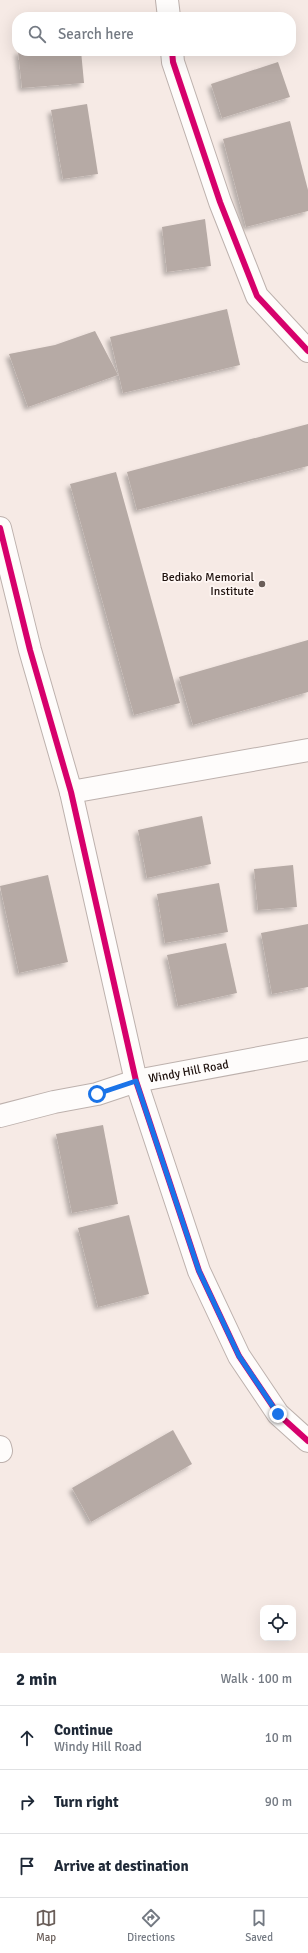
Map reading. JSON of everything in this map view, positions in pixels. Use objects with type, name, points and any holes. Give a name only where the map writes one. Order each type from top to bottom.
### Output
[{"type":"street","points":[[167,0],[168,12]]},
{"type":"street","points":[[172,56],[173,62],[220,202],[256,296],[308,351]]},
{"type":"street","points":[[0,528],[30,650],[70,792],[136,1081],[199,1271],[239,1356],[278,1414],[308,1441]]},
{"type":"street","points":[[70,792],[308,750]]},
{"type":"street","name":"Windy Hill Road","points":[[0,1116],[97,1094],[136,1081],[308,1049]]},
{"type":"building","points":[[19,56],[81,56],[84,83],[22,88]]},
{"type":"building","points":[[278,62],[290,97],[222,118],[211,84]]},
{"type":"building","points":[[87,104],[98,174],[63,179],[51,110]]},
{"type":"building","points":[[290,121],[308,190],[308,211],[246,227],[223,139]]},
{"type":"building","points":[[205,219],[211,266],[167,272],[162,227]]},
{"type":"building","points":[[227,309],[240,365],[123,393],[110,337]]},
{"type":"building","points":[[95,331],[118,375],[28,407],[9,354],[55,345]]},
{"type":"building","points":[[308,424],[308,466],[137,510],[127,472]]},
{"type":"building","points":[[116,472],[180,703],[134,715],[70,484]]},
{"type":"building","points":[[308,640],[308,692],[193,725],[179,677]]},
{"type":"building","points":[[202,816],[211,864],[147,878],[138,830]]},
{"type":"building","points":[[293,865],[297,907],[258,910],[254,869]]},
{"type":"building","points":[[48,875],[68,962],[19,973],[0,886]]},
{"type":"building","points":[[219,883],[228,932],[165,943],[157,894]]},
{"type":"building","points":[[308,924],[308,987],[272,994],[261,933]]},
{"type":"building","points":[[226,943],[237,993],[178,1006],[167,955]]},
{"type":"building","points":[[103,1125],[118,1204],[72,1213],[56,1134]]},
{"type":"building","points":[[129,1215],[149,1294],[98,1307],[78,1228]]},
{"type":"building","points":[[173,1430],[192,1464],[91,1522],[72,1488]]},
{"type":"cycle path","points":[[172,56],[173,62],[220,202],[257,296],[308,351]]},
{"type":"cycle path","points":[[0,528],[30,650],[71,792],[136,1081],[199,1271],[239,1356],[278,1414],[308,1441]]},
{"type":"place","name":"Bediako Memorial Institute","points":[[262,584]]},
{"type":"route","points":[[97,1094],[136,1081],[199,1271],[239,1356],[278,1414]]}]
